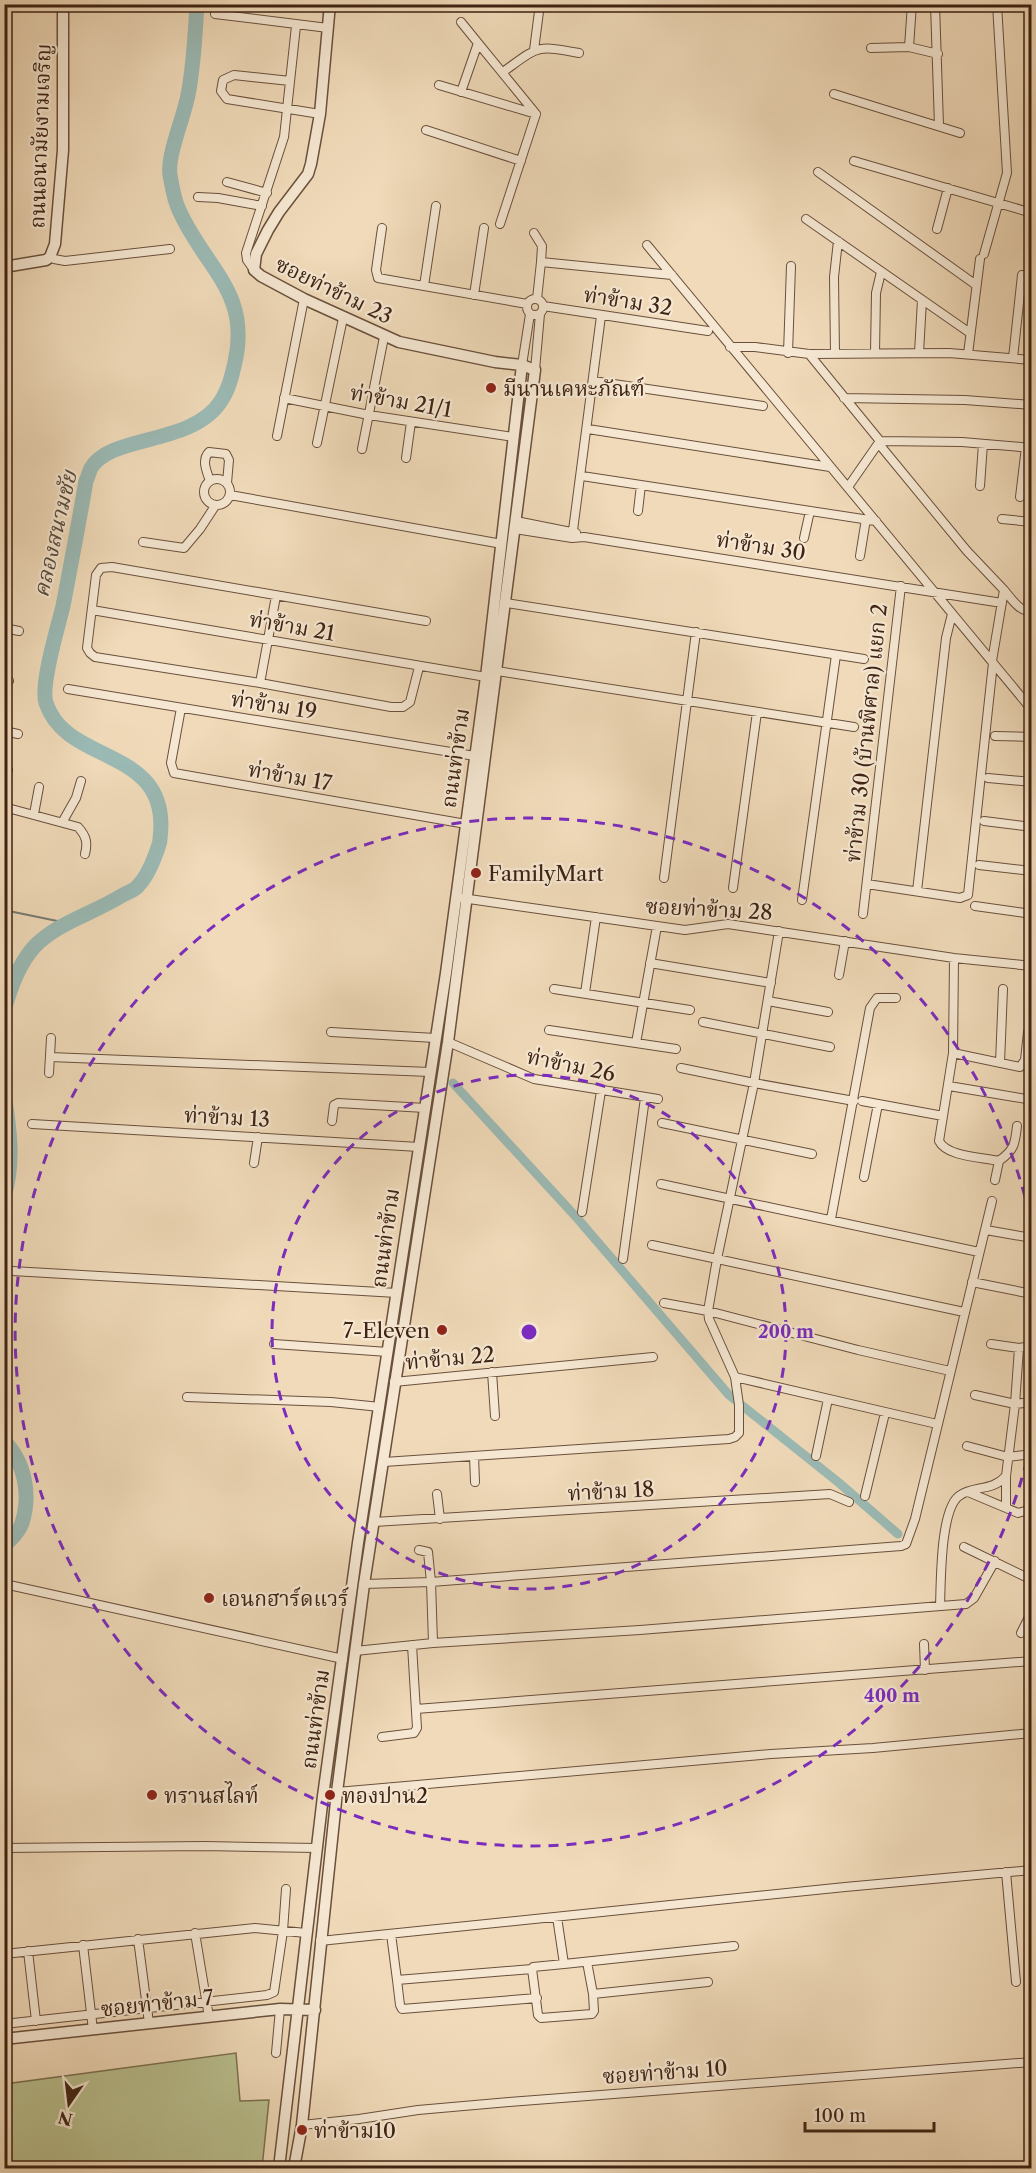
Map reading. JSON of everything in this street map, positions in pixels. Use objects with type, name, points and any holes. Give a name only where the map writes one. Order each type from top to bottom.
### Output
[{"type":"street","name":"ถนนอนามัยงามเจริญ","points":[[4,267],[40,262],[50,257],[56,235],[63,150],[63,4]]},
{"type":"street","name":"ซอยท่าข้าม 23","points":[[330,4],[320,114],[308,174],[268,230],[256,254],[254,270],[261,276],[384,337],[411,346],[522,365],[535,370]]},
{"type":"street","points":[[534,50],[540,4]]},
{"type":"street","points":[[909,47],[912,4]]},
{"type":"street","points":[[936,4],[939,126]]},
{"type":"street","points":[[968,354],[976,285],[982,256],[1007,177],[997,4]]},
{"type":"street","points":[[215,14],[296,26],[328,28]]},
{"type":"street","points":[[461,22],[536,114]]},
{"type":"street","points":[[254,270],[246,253],[284,137],[296,26]]},
{"type":"street","points":[[461,92],[478,43]]},
{"type":"street","points":[[871,48],[909,47],[938,54]]},
{"type":"street","points":[[503,72],[534,50],[551,48],[579,52]]},
{"type":"street","points":[[290,81],[234,75],[223,80],[221,92],[227,99],[320,114]]},
{"type":"street","points":[[439,85],[536,114]]},
{"type":"street","points":[[834,94],[960,133]]},
{"type":"street","points":[[500,224],[536,114]]},
{"type":"street","points":[[426,130],[521,161]]},
{"type":"street","points":[[854,161],[1032,213]]},
{"type":"street","points":[[818,172],[976,285]]},
{"type":"street","points":[[227,182],[267,193]]},
{"type":"street","points":[[937,229],[948,188]]},
{"type":"street","points":[[198,197],[262,206]]},
{"type":"street","points":[[424,286],[436,206]]},
{"type":"street","points":[[806,219],[970,333]]},
{"type":"street","points":[[382,228],[376,270],[378,278],[527,304],[533,299],[540,307]]},
{"type":"street","points":[[474,295],[484,228]]},
{"type":"street","name":"ถนนท่าข้าม","points":[[279,2169],[306,1933],[358,1544],[435,1038],[460,898],[506,603],[535,370],[540,307],[542,246],[534,233]]},
{"type":"street","points":[[835,354],[834,277],[838,241]]},
{"type":"street","points":[[647,245],[1032,710]]},
{"type":"street","points":[[50,257],[65,261],[170,249]]},
{"type":"street","points":[[541,262],[672,275]]},
{"type":"street","points":[[789,353],[791,266]]},
{"type":"street","points":[[875,353],[876,293],[881,272]]},
{"type":"street","points":[[1013,358],[1022,275]]},
{"type":"street","points":[[277,436],[304,298]]},
{"type":"street","points":[[920,353],[922,300]]},
{"type":"street","points":[[527,304],[526,308],[530,314]]},
{"type":"street","name":"ท่าข้าม 32","points":[[530,314],[535,316],[540,307],[708,332]]},
{"type":"street","name":"ถนนท่าข้าม","points":[[294,2169],[302,2125],[337,1792],[364,1584],[448,1042],[466,824],[530,314]]},
{"type":"street","points":[[573,535],[601,316]]},
{"type":"street","points":[[317,443],[343,318]]},
{"type":"street","points":[[362,449],[384,337]]},
{"type":"street","points":[[730,347],[755,347],[809,354],[968,354],[1032,360]]},
{"type":"street","points":[[809,354],[967,551],[1021,609],[1025,612],[1032,611]]},
{"type":"street","points":[[594,381],[763,406]]},
{"type":"street","name":"ท่าข้าม 21/1","points":[[284,398],[369,415],[513,437]]},
{"type":"street","points":[[844,398],[965,400],[1032,405]]},
{"type":"street","points":[[406,458],[411,422]]},
{"type":"street","points":[[588,429],[830,467]]},
{"type":"street","points":[[848,487],[880,442]]},
{"type":"street","points":[[880,442],[983,444],[1029,448],[1020,497]]},
{"type":"street","points":[[980,486],[983,444]]},
{"type":"street","points":[[210,482],[205,462],[205,455],[209,452],[226,454],[229,460],[226,483]]},
{"type":"street","points":[[582,476],[876,521]]},
{"type":"street","points":[[143,542],[184,548],[215,506],[223,504],[230,495],[230,489],[226,483],[220,480],[210,482],[204,489],[205,498],[215,506]]},
{"type":"street","points":[[638,511],[642,485]]},
{"type":"street","points":[[230,495],[502,544]]},
{"type":"street","points":[[804,538],[810,511]]},
{"type":"street","points":[[860,556],[866,519]]},
{"type":"street","points":[[1002,519],[1032,522]]},
{"type":"street","name":"ท่าข้าม 30","points":[[516,525],[1002,603]]},
{"type":"street","points":[[1031,552],[1032,557]]},
{"type":"street","points":[[420,667],[410,702],[403,707],[390,707],[260,683],[96,657],[87,648],[96,574],[101,568],[106,567],[426,621]]},
{"type":"street","name":"ท่าข้าม 30 (บ้านพิศาล) แยก 2","points":[[863,914],[901,586]]},
{"type":"street","points":[[867,884],[966,898],[968,895],[992,662],[1004,590]]},
{"type":"street","points":[[260,683],[276,596]]},
{"type":"street","points":[[506,603],[864,659]]},
{"type":"street","name":"ท่าข้าม 21","points":[[92,610],[486,677]]},
{"type":"street","points":[[917,891],[946,638],[952,614]]},
{"type":"street","points":[[4,628],[19,631]]},
{"type":"street","points":[[664,878],[696,632]]},
{"type":"street","points":[[802,900],[836,655]]},
{"type":"street","points":[[497,671],[854,728]]},
{"type":"street","name":"ท่าข้าม 19","points":[[68,689],[475,756]]},
{"type":"street","name":"ท่าข้าม 17","points":[[181,708],[171,763],[174,773],[466,824]]},
{"type":"street","points":[[733,888],[757,712]]},
{"type":"street","points":[[4,731],[18,734]]},
{"type":"street","points":[[995,736],[1032,737]]},
{"type":"street","points":[[4,784],[8,770]]},
{"type":"street","points":[[988,778],[1032,782]]},
{"type":"street","points":[[63,821],[76,798],[81,781]]},
{"type":"street","points":[[34,814],[39,787]]},
{"type":"street","points":[[4,807],[63,821],[78,827],[85,835],[87,844],[85,854]]},
{"type":"street","points":[[984,821],[1032,827]]},
{"type":"street","points":[[979,865],[1032,871]]},
{"type":"street","name":"ซอยท่าข้าม 28","points":[[460,898],[685,930],[728,924],[1032,966]]},
{"type":"street","points":[[975,906],[1032,914]]},
{"type":"street","points":[[585,993],[596,917]]},
{"type":"street","points":[[636,1043],[657,926]]},
{"type":"street","points":[[384,1462],[729,1439],[735,1437],[741,1429],[735,1377],[709,1319],[708,1311],[754,1083],[779,931]]},
{"type":"street","points":[[839,975],[844,941]]},
{"type":"street","points":[[954,957],[953,1053],[939,1141],[942,1147],[950,1152],[999,1161],[1011,1153],[1017,1126]]},
{"type":"street","points":[[650,963],[771,983]]},
{"type":"street","points":[[554,989],[690,1010]]},
{"type":"street","points":[[1000,1064],[1003,989]]},
{"type":"street","points":[[831,1219],[858,1101],[870,1008],[877,998],[896,998]]},
{"type":"street","points":[[768,1001],[828,1012]]},
{"type":"street","points":[[703,1022],[830,1047]]},
{"type":"street","points":[[953,1053],[1020,1067],[1023,1064],[1028,1032],[1032,1029]]},
{"type":"street","points":[[549,1030],[676,1049]]},
{"type":"street","points":[[331,1032],[435,1038]]},
{"type":"street","points":[[49,1073],[51,1038]]},
{"type":"street","name":"ท่าข้าม 26","points":[[448,1042],[534,1079],[658,1100]]},
{"type":"street","points":[[50,1056],[430,1072]]},
{"type":"street","points":[[681,1068],[942,1116]]},
{"type":"street","points":[[949,1086],[1032,1100]]},
{"type":"street","points":[[582,1212],[601,1091]]},
{"type":"street","points":[[623,1259],[645,1098]]},
{"type":"street","points":[[332,1121],[332,1109],[338,1103],[425,1108]]},
{"type":"street","points":[[864,1177],[878,1104]]},
{"type":"street","points":[[662,1123],[812,1154]]},
{"type":"street","name":"ท่าข้าม 13","points":[[32,1124],[419,1147]]},
{"type":"street","points":[[254,1163],[258,1137]]},
{"type":"street","points":[[995,1180],[999,1161]]},
{"type":"street","points":[[661,1184],[979,1252]]},
{"type":"street","points":[[364,1584],[431,1582],[906,1544],[915,1519],[992,1201]]},
{"type":"street","points":[[986,1230],[1032,1238]]},
{"type":"street","points":[[652,1245],[964,1312]]},
{"type":"street","points":[[404,1250],[417,1252]]},
{"type":"street","points":[[12,1270],[397,1293]]},
{"type":"street","points":[[972,1282],[1032,1294]]},
{"type":"street","points":[[664,1303],[708,1311],[950,1371]]},
{"type":"street","points":[[274,1344],[388,1352]]},
{"type":"street","points":[[991,1344],[1019,1348],[1032,1346]]},
{"type":"street","points":[[1006,1508],[1006,1476],[1019,1348]]},
{"type":"street","name":"ท่าข้าม 22","points":[[394,1382],[653,1357]]},
{"type":"street","points":[[492,1372],[495,1416]]},
{"type":"street","points":[[735,1377],[938,1424]]},
{"type":"street","points":[[975,1395],[1015,1404],[1032,1402]]},
{"type":"street","points":[[187,1396],[331,1402],[380,1407]]},
{"type":"street","points":[[816,1456],[828,1399]]},
{"type":"street","points":[[865,1496],[885,1413]]},
{"type":"street","points":[[967,1446],[1008,1457],[1032,1454]]},
{"type":"street","points":[[474,1456],[475,1482]]},
{"type":"street","points":[[940,1606],[942,1542],[955,1500],[962,1494],[993,1486],[1006,1476]]},
{"type":"street","points":[[968,1492],[1018,1513],[1032,1516]]},
{"type":"street","points":[[437,1494],[440,1519]]},
{"type":"street","name":"ท่าข้าม 18","points":[[374,1522],[830,1494],[849,1502]]},
{"type":"street","points":[[1018,1513],[1032,1509]]},
{"type":"street","points":[[964,1547],[1032,1580]]},
{"type":"street","points":[[419,1550],[428,1552],[433,1643]]},
{"type":"street","points":[[355,1651],[433,1643],[640,1630],[966,1604],[971,1601],[994,1561]]},
{"type":"street","points":[[9,1585],[343,1659]]},
{"type":"street","points":[[1021,1633],[1032,1611]]},
{"type":"street","points":[[924,1644],[925,1670]]},
{"type":"street","points":[[382,1737],[414,1733],[417,1728],[411,1645]]},
{"type":"street","points":[[416,1709],[1032,1661]]},
{"type":"street","points":[[337,1792],[1032,1733]]},
{"type":"street","points":[[4,1848],[204,1846],[317,1848]]},
{"type":"street","points":[[320,1941],[1032,1870]]},
{"type":"street","points":[[1006,1872],[1016,1982]]},
{"type":"street","points":[[4,2024],[267,1995],[274,1992],[283,1931],[286,1889]]},
{"type":"street","points":[[557,1917],[564,1964]]},
{"type":"street","points":[[4,1954],[255,1928],[306,1933]]},
{"type":"street","points":[[195,1933],[209,2017]]},
{"type":"street","points":[[391,1934],[402,2009],[537,1998]]},
{"type":"street","points":[[138,1939],[149,2023]]},
{"type":"street","points":[[83,1945],[93,2030]]},
{"type":"street","points":[[397,1980],[532,1969],[533,1967],[734,1946]]},
{"type":"street","points":[[28,1951],[36,2021]]},
{"type":"street","points":[[532,1969],[538,2015],[541,2018],[592,2014],[594,2012],[593,1994],[587,1962]]},
{"type":"street","points":[[593,1994],[708,1982]]},
{"type":"street","points":[[276,2053],[280,2009]]},
{"type":"street","name":"ซอยท่าข้าม 7","points":[[4,2039],[280,2009],[315,2010]]},
{"type":"street","name":"ซอยท่าข้าม 10","points":[[302,2125],[418,2110],[509,2102],[1032,2062]]},
{"type":"green space","points":[[236,2053],[240,2101],[269,2100],[262,2168],[5,2168],[5,2084]]},
{"type":"waterway","name":"คลองสนามชัย","points":[[4,1011],[16,976],[24,960],[35,946],[54,931],[135,888],[148,873],[160,843],[159,809],[150,787],[135,772],[74,738],[57,723],[46,703],[45,683],[63,606],[86,481],[91,468],[101,457],[116,450],[191,426],[208,415],[224,396],[235,362],[238,338],[237,317],[231,298],[179,210],[170,175],[171,157],[190,84],[197,4]]},
{"type":"waterway","points":[[4,910],[67,923]]},
{"type":"waterway","points":[[453,1083],[577,1218],[729,1395],[838,1482],[898,1534]]},
{"type":"waterway","name":"คลองสนามชัย","points":[[4,1095],[10,1146],[9,1172],[4,1197]]},
{"type":"waterway","name":"คลองสนามชัย","points":[[4,1441],[17,1459],[26,1490],[25,1512],[21,1526],[4,1546]]},
{"type":"place","name":"มีนานเคหะภัณฑ์","points":[[491,388]]},
{"type":"place","name":"FamilyMart","points":[[476,873]]},
{"type":"place","name":"7-Eleven","points":[[442,1330]]},
{"type":"place","name":"เอนกฮาร์ดแวร์","points":[[209,1598]]},
{"type":"place","name":"ทรานสไลท์","points":[[152,1795]]},
{"type":"place","name":"ทองปาน2","points":[[330,1795]]},
{"type":"place","name":"ท่าข้าม10","points":[[302,2130]]}]
